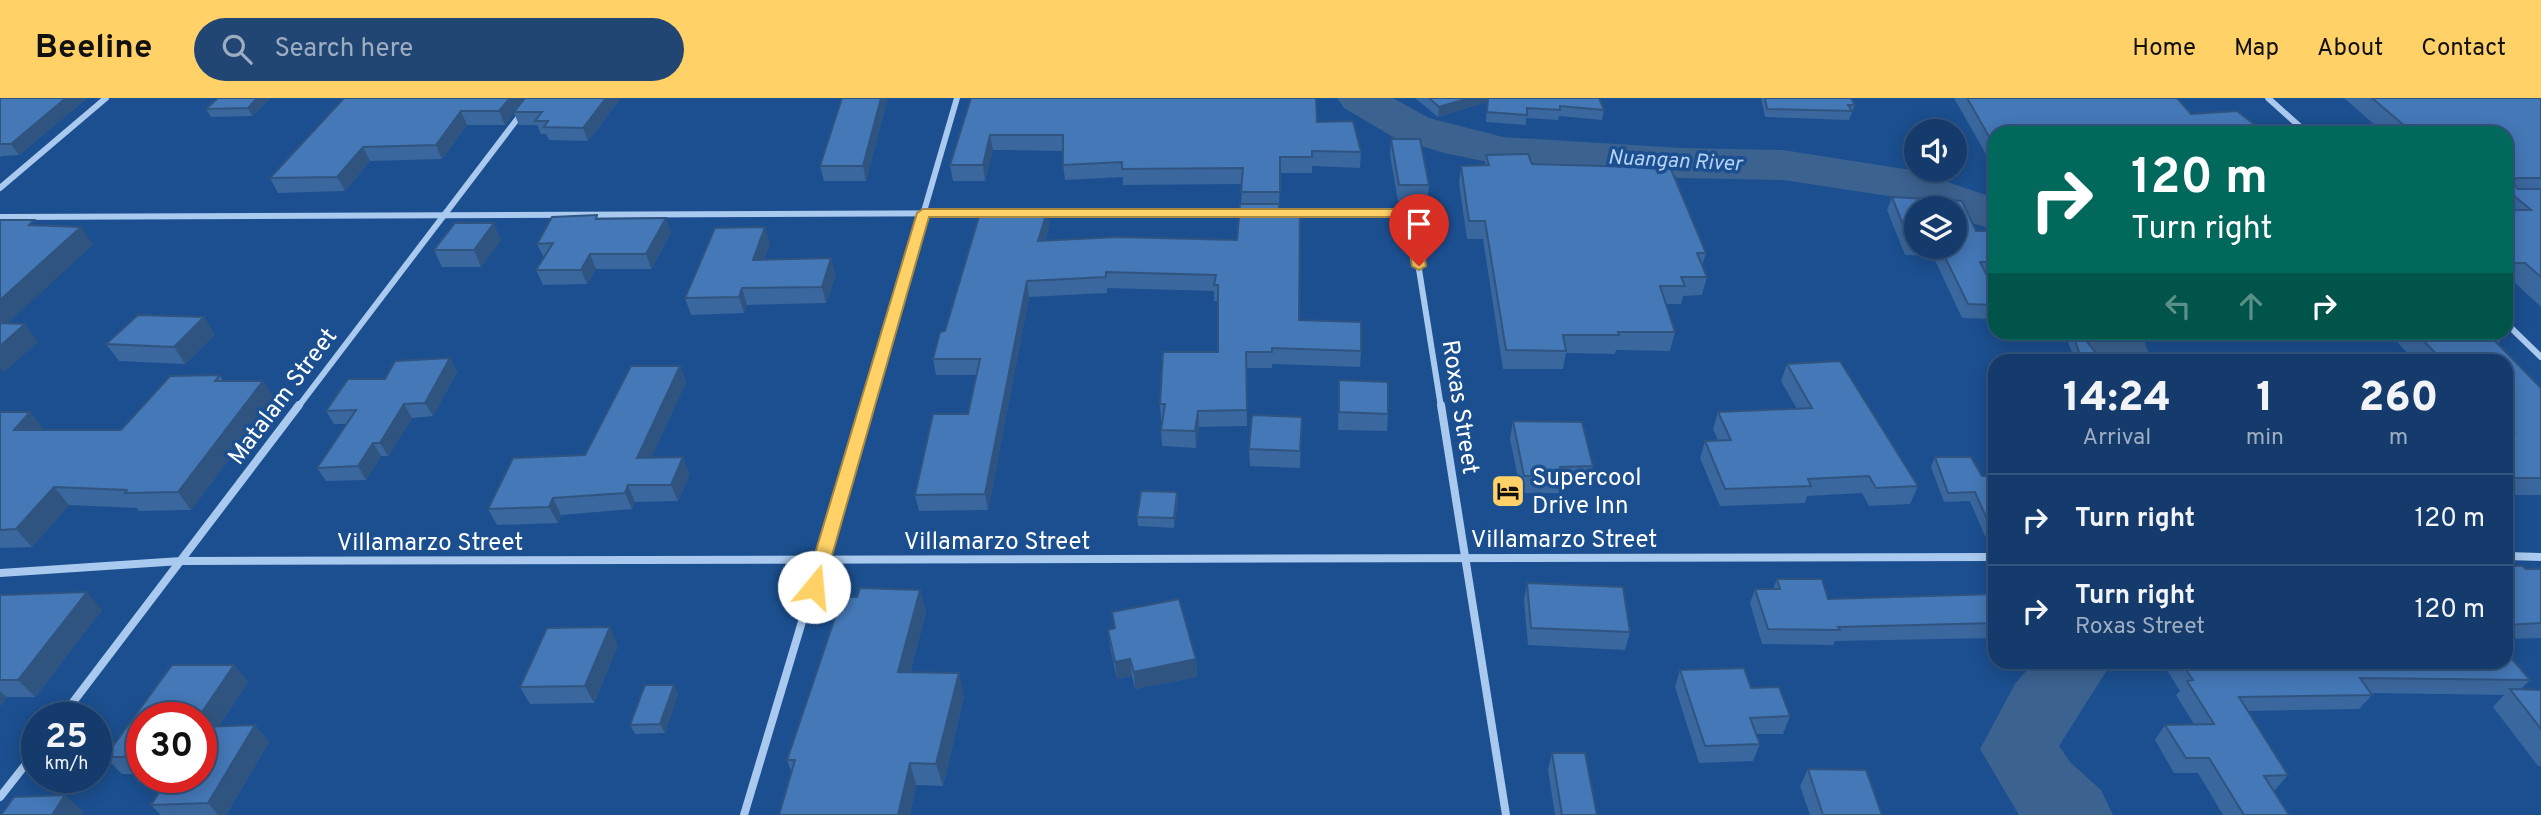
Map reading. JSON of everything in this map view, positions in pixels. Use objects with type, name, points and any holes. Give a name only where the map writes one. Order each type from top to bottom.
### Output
[{"type":"street","points":[[0,188],[106,98]]},
{"type":"street","points":[[744,815],[822,561],[957,98]]},
{"type":"street","points":[[2269,98],[2299,126]]},
{"type":"street","name":"Matalam Street","points":[[73,702],[524,109]]},
{"type":"street","points":[[0,217],[1258,212]]},
{"type":"street","name":"Roxas Street","points":[[1286,212],[1410,213],[1506,815]]},
{"type":"street","points":[[2513,330],[2541,357]]},
{"type":"street","points":[[2513,556],[2541,557]]},
{"type":"street","name":"Villamarzo Street","points":[[0,573],[181,561],[1988,557]]},
{"type":"street","points":[[0,797],[21,770]]},
{"type":"building","points":[[0,98],[66,98],[11,144],[0,144]]},
{"type":"building","points":[[218,98],[257,98],[248,108],[206,109]]},
{"type":"building","points":[[344,98],[510,98],[499,111],[461,111],[436,145],[363,147],[337,177],[270,178]]},
{"type":"building","points":[[525,98],[606,98],[583,128],[544,127],[548,121],[535,121],[542,112],[514,112]]},
{"type":"building","points":[[842,98],[881,98],[863,166],[820,166]]},
{"type":"building","points":[[971,98],[1316,98],[1317,122],[1353,121],[1361,152],[1312,151],[1312,157],[1280,157],[1280,192],[1241,192],[1243,168],[1122,169],[1122,162],[1063,165],[1063,135],[990,135],[983,165],[950,165]]},
{"type":"building","points":[[1429,98],[1469,98],[1439,107]]},
{"type":"building","points":[[1488,98],[1599,98],[1604,110],[1560,106],[1560,110],[1527,108],[1527,115],[1487,112]]},
{"type":"building","points":[[1765,98],[1851,98],[1855,105],[1848,105],[1852,111],[1767,109]]},
{"type":"building","points":[[1967,98],[2177,98],[2191,114],[2237,111],[2256,126],[1988,126],[1988,135]]},
{"type":"building","points":[[2372,98],[2541,98],[2541,178],[2517,178],[2513,181],[2513,126],[2405,126]]},
{"type":"building","points":[[1391,139],[1420,139],[1429,185],[1399,185]]},
{"type":"building","points":[[1528,154],[1532,164],[1636,167],[1635,162],[1668,162],[1706,253],[1697,253],[1707,277],[1681,277],[1685,286],[1660,286],[1675,332],[1563,335],[1566,351],[1506,350],[1485,221],[1469,221],[1461,166],[1489,165],[1486,155]]},
{"type":"building","points":[[2513,183],[2518,189],[2541,189],[2541,277],[2525,263],[2513,263],[2513,210],[2531,210],[2513,195]]},
{"type":"building","points":[[1892,197],[1904,198],[1904,227]]},
{"type":"building","points":[[1240,204],[1279,204],[1279,210],[1300,210],[1299,320],[1361,322],[1361,351],[1272,348],[1272,352],[1246,352],[1247,410],[1198,411],[1195,431],[1161,430],[1165,404],[1160,404],[1163,352],[1218,352],[1218,285],[1214,285],[1216,275],[1106,272],[1106,277],[1027,281],[985,494],[915,495],[933,414],[968,414],[980,359],[933,359],[940,332],[945,331],[980,213],[1047,212],[1038,241],[1117,237],[1237,240]]},
{"type":"building","points":[[1967,212],[1976,231],[1988,231],[1988,262],[1980,262],[1988,277],[1988,305],[1968,304],[1946,259],[1967,259]]},
{"type":"building","points":[[597,215],[596,219],[666,218],[646,254],[590,254],[581,270],[536,270],[553,243],[537,244],[552,217]]},
{"type":"building","points":[[0,220],[34,220],[29,225],[81,227],[0,300]]},
{"type":"building","points":[[455,223],[494,223],[474,250],[434,250]]},
{"type":"building","points":[[765,227],[753,260],[831,258],[822,287],[742,288],[739,297],[685,298],[715,228]]},
{"type":"building","points":[[138,315],[204,317],[174,347],[106,344]]},
{"type":"building","points":[[0,323],[25,324],[0,346]]},
{"type":"building","points":[[2075,340],[2086,340],[2097,354],[2080,354]]},
{"type":"building","points":[[2423,340],[2494,340],[2508,354],[2436,354]]},
{"type":"building","points":[[450,358],[425,403],[404,404],[380,443],[373,443],[358,466],[317,468],[356,410],[326,411],[348,379],[385,379],[395,361]]},
{"type":"building","points":[[2513,359],[2541,388],[2541,478],[2513,478]]},
{"type":"building","points":[[1840,361],[1918,486],[1876,488],[1869,476],[1808,479],[1811,486],[1725,489],[1705,441],[1731,440],[1718,412],[1812,408],[1787,364]]},
{"type":"building","points":[[631,366],[680,366],[637,458],[683,457],[671,485],[628,485],[625,493],[553,498],[549,507],[488,509],[513,458],[585,455]]},
{"type":"building","points":[[220,375],[215,381],[263,381],[178,492],[125,493],[127,490],[54,487],[16,529],[0,530],[0,412],[30,412],[14,430],[121,430],[170,376]]},
{"type":"building","points":[[1339,380],[1388,382],[1388,414],[1339,412]]},
{"type":"building","points":[[1252,415],[1302,417],[1300,451],[1249,449]]},
{"type":"building","points":[[1513,421],[1582,422],[1593,466],[1560,467],[1562,476],[1524,476]]},
{"type":"building","points":[[1935,457],[1971,457],[1982,476],[1988,476],[1988,521],[1975,492],[1948,493]]},
{"type":"building","points":[[1141,491],[1177,492],[1174,518],[1137,517]]},
{"type":"building","points":[[2513,566],[2541,569],[2541,623],[2513,625]]},
{"type":"building","points":[[1777,579],[1822,579],[1828,599],[1988,594],[1988,623],[1838,627],[1840,630],[1768,629],[1755,589],[1780,589]]},
{"type":"building","points":[[1527,583],[1623,587],[1630,632],[1531,628]]},
{"type":"building","points":[[860,588],[920,590],[898,672],[959,673],[936,764],[910,763],[898,815],[779,815],[795,760],[787,760],[842,597],[857,597]]},
{"type":"building","points":[[87,592],[18,680],[0,680],[0,595]]},
{"type":"building","points":[[1179,599],[1196,659],[1134,672],[1130,659],[1115,662],[1108,630],[1115,628],[1112,612]]},
{"type":"building","points":[[610,627],[585,686],[520,687],[547,628]]},
{"type":"building","points":[[2513,660],[2530,680],[2360,678],[2372,695],[2239,697],[2288,775],[2264,776],[2289,815],[2244,815],[2209,758],[2186,758],[2165,725],[2214,724],[2187,681],[2193,680],[2186,669],[2513,669]]},
{"type":"building","points":[[172,665],[234,665],[209,702],[145,702]]},
{"type":"building","points":[[1744,668],[1751,688],[1779,687],[1790,716],[1750,718],[1760,744],[1705,746],[1680,670]]},
{"type":"building","points":[[645,685],[674,685],[660,724],[630,725]]},
{"type":"building","points":[[2510,689],[2541,690],[2541,729]]},
{"type":"building","points":[[255,725],[217,788],[217,726]]},
{"type":"building","points":[[126,728],[126,757],[112,757],[112,747]]},
{"type":"building","points":[[1552,753],[1585,753],[1597,815],[1562,815]]},
{"type":"building","points":[[1808,769],[1866,770],[1882,815],[1823,815]]},
{"type":"building","points":[[159,793],[214,793],[208,803],[151,805]]},
{"type":"building","points":[[65,795],[52,815],[1,815],[14,797]]},
{"type":"waterway","name":"Nuangan River","points":[[1360,98],[1412,128],[1461,143],[1503,151],[1681,163],[1783,165],[1911,185],[1988,212]]},
{"type":"waterway","name":"Nuangan River","points":[[2115,340],[2120,354]]},
{"type":"waterway","name":"Nuangan River","points":[[2071,669],[2042,706],[2019,749],[2043,787],[2073,815]]},
{"type":"place","name":"Supercool Drive Inn","points":[[1508,491]]},
{"type":"route","points":[[814,587],[923,213],[1410,213],[1419,266]]}]
